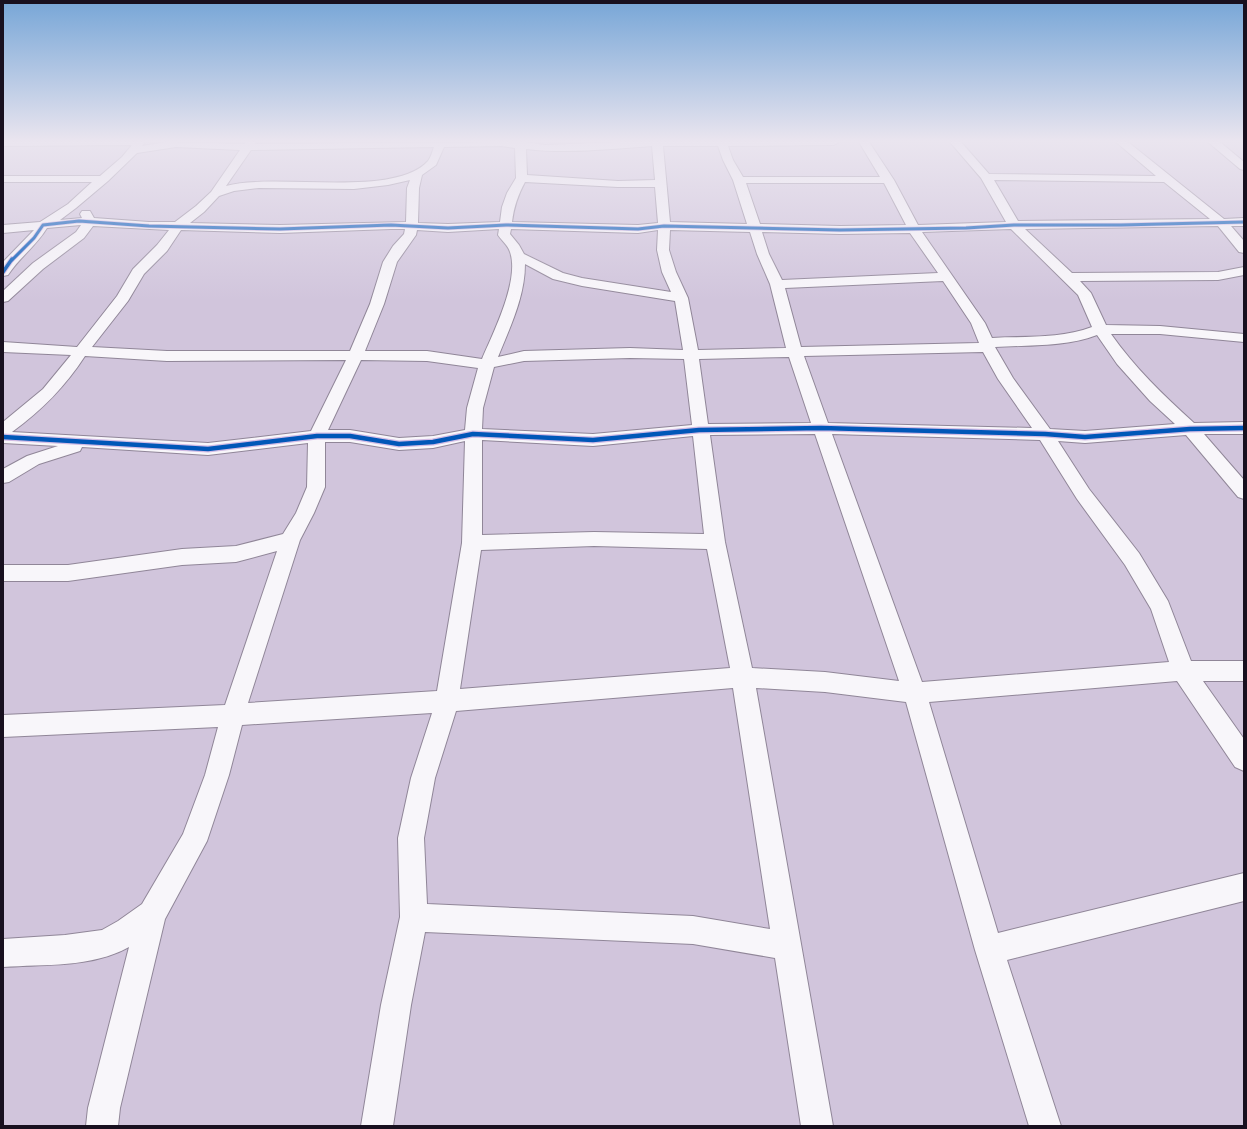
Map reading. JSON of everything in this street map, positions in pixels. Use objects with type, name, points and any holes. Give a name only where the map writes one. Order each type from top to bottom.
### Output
[{"type":"street","points":[[3,272],[35,237],[43,225],[87,195]]},
{"type":"street","points":[[88,195],[85,200],[84,210],[90,222]]},
{"type":"street","points":[[3,430],[49,393],[123,298],[138,272],[162,248],[178,226],[200,210],[214,195]]},
{"type":"street","points":[[102,1126],[104,1108],[152,914],[194,841],[217,775],[233,715],[290,540],[305,513],[316,487],[317,436],[356,355],[377,304],[390,262],[398,249],[410,235],[412,226],[413,195]]},
{"type":"street","points":[[377,1126],[396,1004],[414,917],[411,838],[423,778],[447,701],[472,543],[473,434],[478,395],[487,364],[515,294],[518,256],[515,247],[504,234],[508,207],[512,195]]},
{"type":"street","points":[[662,195],[664,226],[663,250],[669,272],[681,298],[715,542],[743,677],[818,1126]]},
{"type":"street","points":[[744,195],[763,254],[777,284],[795,353],[915,693],[989,950],[1045,1126]]},
{"type":"street","points":[[896,195],[914,229],[978,323],[987,345],[1006,379],[1045,434],[1083,494],[1132,559],[1161,607],[1184,671],[1244,759]]},
{"type":"street","points":[[996,195],[1014,225],[1069,276],[1084,293],[1100,329],[1122,361],[1156,398],[1190,429],[1244,492]]},
{"type":"street","points":[[1187,195],[1223,224],[1244,249]]},
{"type":"street","points":[[3,229],[66,222],[149,226],[280,229],[391,225],[448,228],[506,224],[638,229],[664,226],[840,230],[966,228],[1014,225],[1223,224],[1244,222]]},
{"type":"street","points":[[3,298],[38,266],[80,235],[90,222]]},
{"type":"street","points":[[518,256],[558,276],[582,282],[681,298]]},
{"type":"street","points":[[1069,276],[1218,276],[1244,271]]},
{"type":"street","points":[[777,284],[947,277]]},
{"type":"street","points":[[3,347],[167,356],[427,356],[487,364],[524,356],[630,353],[690,355],[795,353],[987,345],[1057,339],[1084,335],[1100,329],[1160,330],[1244,338]]},
{"type":"street","points":[[3,437],[208,449],[317,436],[350,436],[399,444],[433,442],[473,434],[593,440],[699,430],[822,428],[1045,434],[1085,437],[1190,429],[1244,428]]},
{"type":"street","points":[[3,477],[33,460],[88,443]]},
{"type":"street","points":[[472,543],[594,539],[715,542]]},
{"type":"street","points":[[3,573],[68,573],[182,557],[236,554],[290,540]]},
{"type":"street","points":[[3,726],[233,715],[447,701],[743,677],[825,682],[915,693],[1184,671],[1244,671]]},
{"type":"street","points":[[989,950],[1244,887]]},
{"type":"street","points":[[3,953],[56,950],[103,944],[127,932],[152,914]]},
{"type":"street","points":[[414,917],[693,930],[787,946]]},
{"type":"cycle path","points":[[3,272],[12,260],[34,238],[43,225],[79,221],[149,226],[280,229],[391,225],[448,228],[506,225],[638,229],[664,226],[840,230],[966,228],[1014,225],[1121,225],[1244,222]]},
{"type":"cycle path","points":[[3,437],[208,449],[317,436],[350,436],[399,444],[433,442],[473,434],[593,440],[699,430],[821,428],[1045,434],[1085,437],[1190,429],[1244,428]]}]
